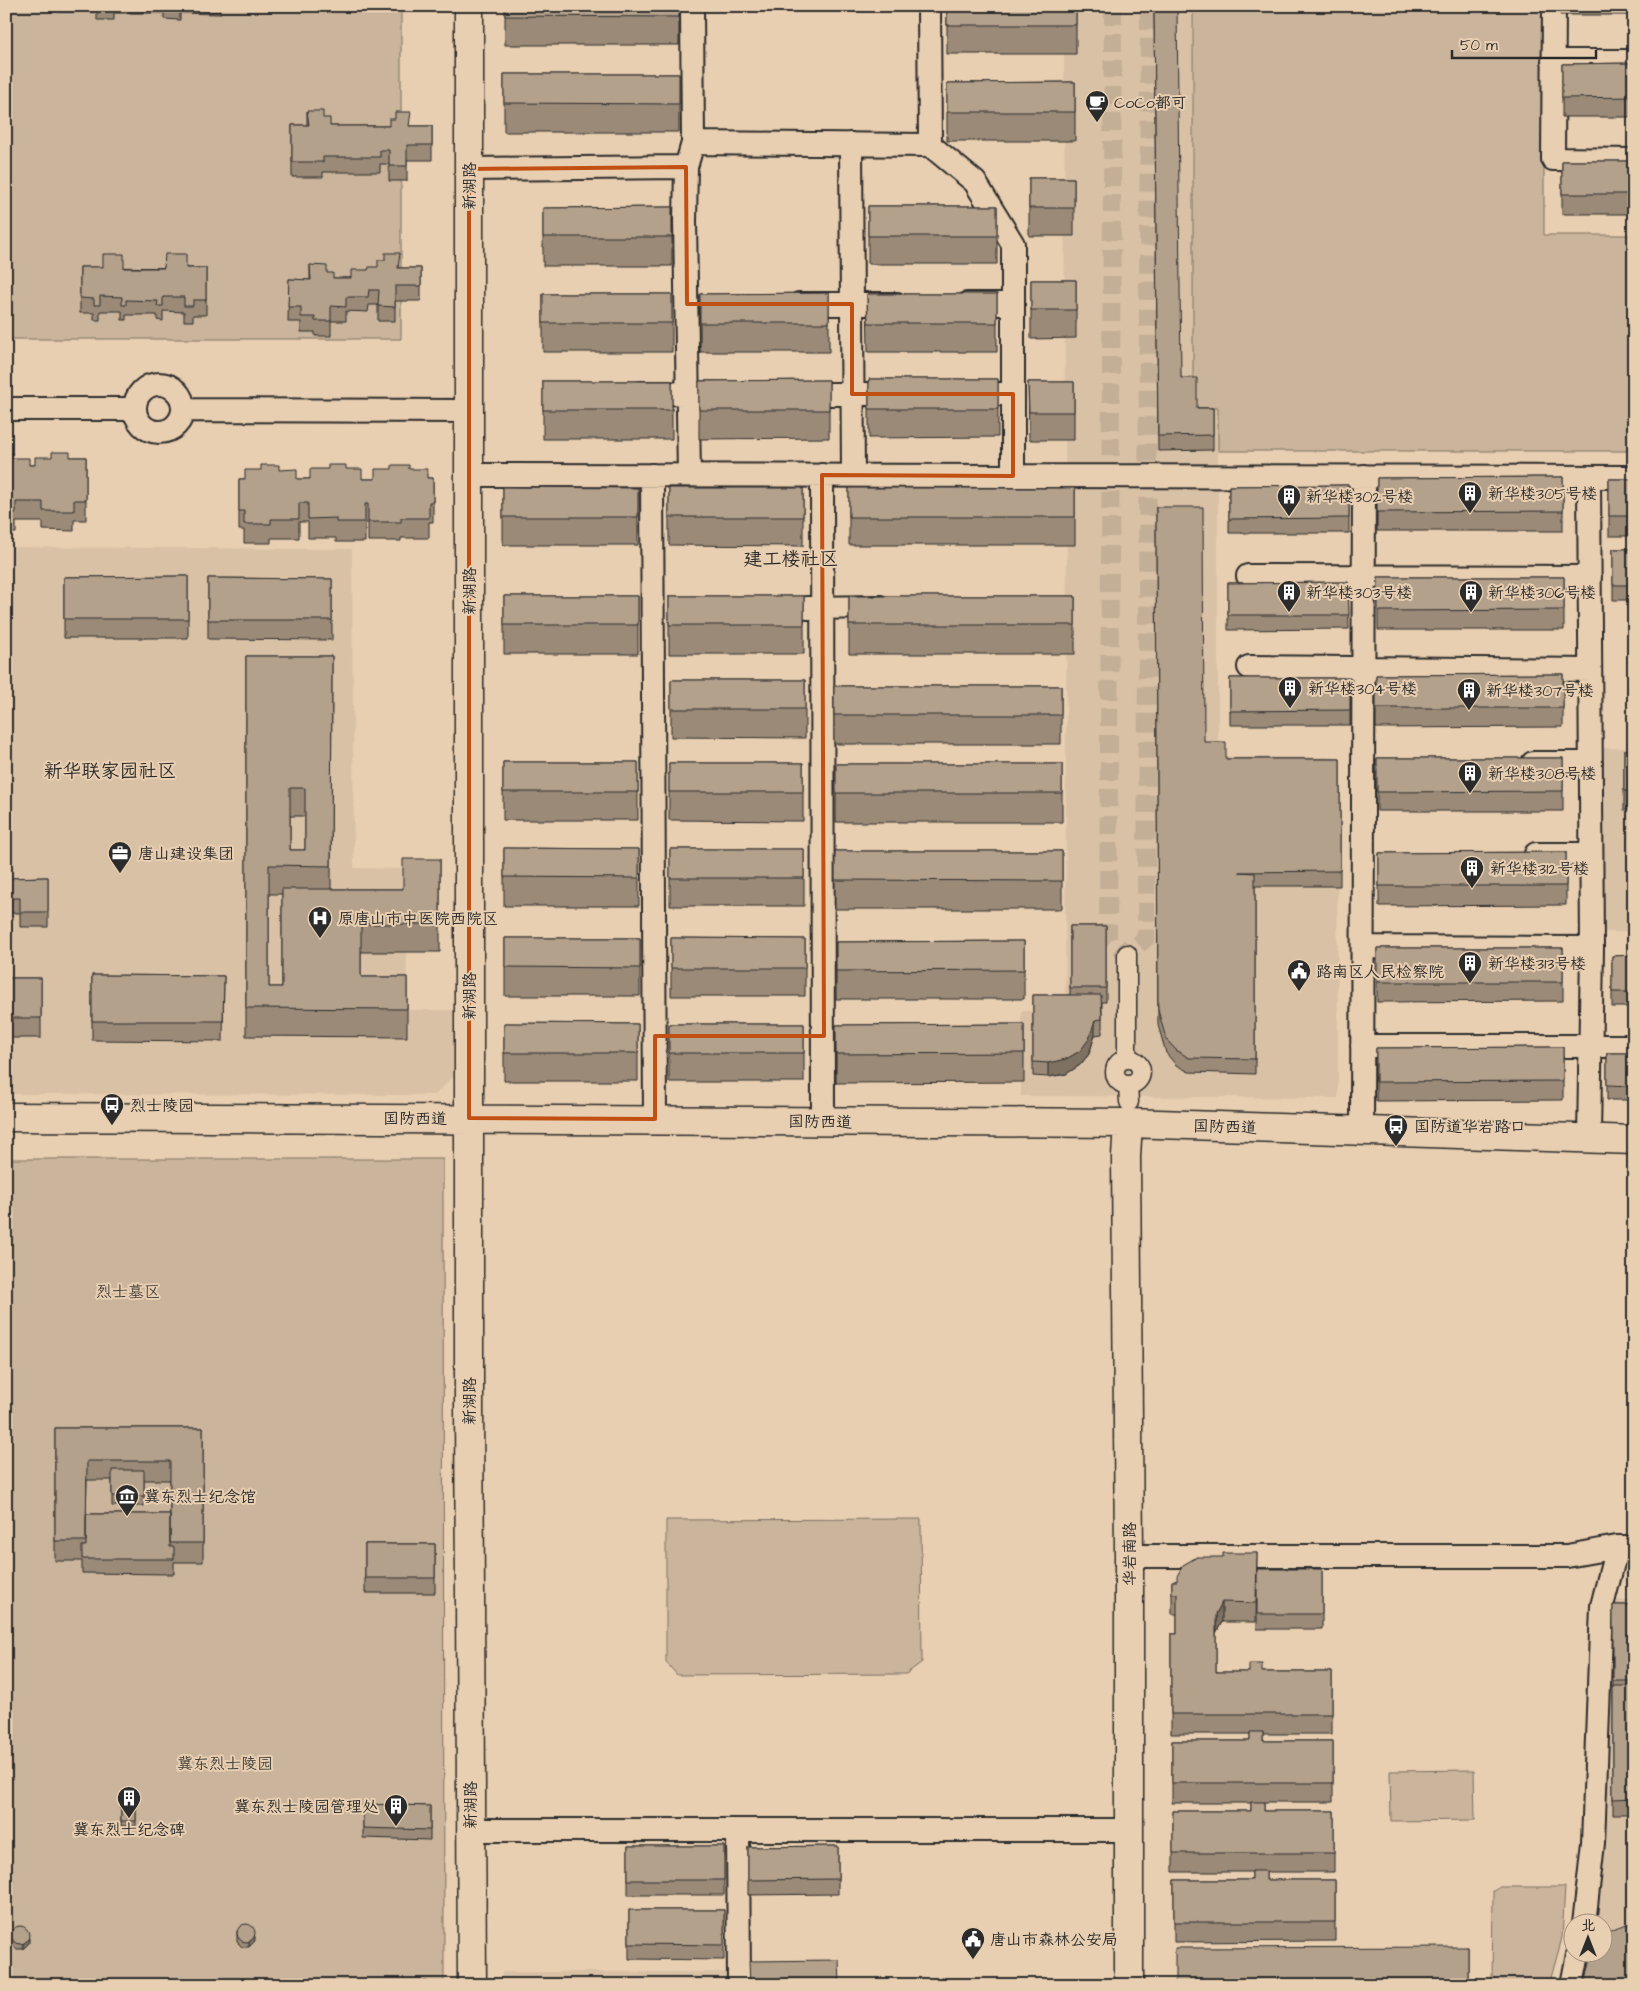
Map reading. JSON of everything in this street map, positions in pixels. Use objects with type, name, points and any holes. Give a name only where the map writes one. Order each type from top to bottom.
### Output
[{"type":"street","name":"新湖路","points":[[469,6],[470,1830],[472,1985]]},
{"type":"street","points":[[689,475],[687,304],[676,221],[686,166],[693,143],[683,86],[692,6]]},
{"type":"street","points":[[929,6],[939,90],[930,145]]},
{"type":"street","points":[[1554,6],[1553,159],[1634,160]]},
{"type":"street","points":[[1554,61],[1634,61]]},
{"type":"street","points":[[693,143],[930,145],[975,182],[1013,244],[1013,476]]},
{"type":"street","points":[[851,144],[861,217],[852,304],[853,475]]},
{"type":"street","points":[[468,169],[686,166]]},
{"type":"street","points":[[969,218],[998,218]]},
{"type":"street","points":[[774,304],[918,304]]},
{"type":"street","points":[[946,304],[1013,304]]},
{"type":"street","points":[[160,384],[167,385],[179,395],[183,410],[177,424],[163,432],[155,432],[141,424],[135,409],[136,401],[145,389],[160,384]]},
{"type":"street","points":[[620,393],[747,394]]},
{"type":"street","points":[[776,394],[918,394]]},
{"type":"street","points":[[947,394],[1013,394]]},
{"type":"street","points":[[6,409],[135,409]]},
{"type":"street","points":[[183,410],[468,411]]},
{"type":"street","points":[[469,475],[1634,477]]},
{"type":"street","points":[[652,475],[653,608],[664,691],[664,779],[654,859],[655,1119]]},
{"type":"street","points":[[822,475],[823,1121]]},
{"type":"street","points":[[1362,1131],[1363,946],[1373,853],[1374,761],[1364,667],[1364,476]]},
{"type":"street","points":[[1589,477],[1592,948],[1589,1138]]},
{"type":"street","points":[[1248,576],[1590,577]]},
{"type":"street","points":[[782,608],[902,607]]},
{"type":"street","points":[[1249,667],[1590,670]]},
{"type":"street","points":[[1512,762],[1591,763]]},
{"type":"street","points":[[1512,854],[1591,854]]},
{"type":"street","points":[[1363,946],[1592,948]]},
{"type":"street","points":[[1127,954],[1127,1058],[1138,1063],[1142,1071],[1128,1104]]},
{"type":"street","points":[[1362,1046],[1634,1046]]},
{"type":"street","name":"国防西道","points":[[6,1116],[823,1121],[1128,1104],[1362,1131],[1634,1140]]},
{"type":"street","name":"华岩南路","points":[[1128,1104],[1126,1166],[1129,1556],[1129,1985]]},
{"type":"street","points":[[1129,1556],[1567,1556],[1625,1547]]},
{"type":"street","points":[[1585,1914],[1594,1826],[1602,1606],[1625,1547]]},
{"type":"street","points":[[470,1830],[1130,1830]]},
{"type":"street","points":[[738,1830],[739,1985]]},
{"type":"street","points":[[1572,1985],[1576,1964]]},
{"type":"highlighted area","points":[[686,167],[687,304],[852,304],[852,394],[1013,394],[1013,476],[822,475],[824,1036],[655,1036],[655,1119],[469,1118],[469,169]]},
{"type":"shaded area","points":[[1064,6],[1192,6],[1193,407],[1218,408],[1218,757],[1337,757],[1338,1098],[1021,1096],[1021,1011],[1065,1011],[1067,490],[1065,461]]},
{"type":"shaded area","name":"唐山建设集团","points":[[6,547],[352,549],[354,868],[406,869],[407,1010],[455,1010],[455,1075],[435,1095],[6,1094]]},
{"type":"shaded area","points":[[1601,748],[1634,748],[1634,932],[1600,932]]},
{"type":"shaded area","points":[[1610,1600],[1634,1600],[1634,1985],[1582,1985],[1587,1964],[1612,1964],[1612,1914],[1595,1914],[1608,1808]]},
{"type":"shaded area","points":[[502,1972],[735,1972],[735,1985],[502,1985]]},
{"type":"green space","points":[[6,6],[401,6],[401,339],[6,339]]},
{"type":"green space","points":[[1193,6],[1544,6],[1544,235],[1634,235],[1634,451],[1218,451],[1218,408],[1193,408]]},
{"type":"green space","name":"冀东烈士陵园","points":[[6,1159],[443,1159],[444,1985],[6,1985]]},
{"type":"green space","points":[[921,1519],[922,1662],[906,1674],[677,1675],[666,1662],[666,1520]]},
{"type":"green space","points":[[1474,1770],[1475,1820],[1391,1821],[1390,1771]]},
{"type":"green space","points":[[1499,1887],[1565,1887],[1562,1938],[1549,1985],[1492,1985],[1493,1891]]},
{"type":"building","points":[[505,6],[679,6],[679,17],[505,16]]},
{"type":"building","points":[[947,6],[1076,6],[1076,25],[947,25]]},
{"type":"building","points":[[1154,6],[1177,6],[1181,378],[1197,378],[1197,408],[1213,408],[1213,435],[1158,436]]},
{"type":"building","points":[[1634,63],[1634,97],[1562,98],[1562,64]]},
{"type":"building","points":[[504,74],[679,74],[679,104],[504,103]]},
{"type":"building","points":[[1075,82],[1075,112],[947,112],[947,83]]},
{"type":"building","points":[[307,111],[323,111],[323,118],[330,118],[330,126],[389,126],[389,119],[395,119],[395,112],[411,112],[409,126],[432,126],[432,145],[407,145],[407,166],[389,166],[389,150],[380,150],[380,157],[323,157],[323,162],[292,162],[292,125],[309,125]]},
{"type":"building","points":[[1562,161],[1634,161],[1634,194],[1562,194]]},
{"type":"building","points":[[1029,178],[1074,178],[1074,208],[1029,208]]},
{"type":"building","points":[[868,206],[997,206],[997,236],[868,236]]},
{"type":"building","points":[[672,207],[672,237],[543,237],[543,208]]},
{"type":"building","points":[[385,253],[400,253],[398,268],[421,268],[421,286],[395,286],[395,307],[378,306],[379,290],[369,290],[368,297],[346,297],[346,307],[331,306],[331,321],[315,321],[315,317],[301,317],[301,307],[288,307],[289,279],[311,280],[310,265],[327,266],[327,273],[333,273],[333,278],[351,278],[351,270],[368,270],[369,267],[378,267],[378,260],[385,260]]},
{"type":"building","points":[[103,254],[124,254],[124,268],[164,268],[165,254],[186,254],[186,268],[206,268],[206,300],[193,300],[193,306],[184,306],[184,297],[163,297],[163,306],[157,306],[158,301],[126,300],[126,305],[122,305],[122,297],[100,296],[100,305],[94,305],[94,299],[80,298],[80,267],[103,267]]},
{"type":"building","points":[[1031,280],[1076,280],[1076,310],[1031,310]]},
{"type":"building","points":[[829,293],[829,323],[700,323],[700,294]]},
{"type":"building","points":[[543,294],[672,294],[672,323],[543,323]]},
{"type":"building","points":[[867,294],[997,294],[997,323],[868,323]]},
{"type":"building","points":[[869,379],[998,379],[998,409],[869,409]]},
{"type":"building","points":[[829,380],[829,410],[699,410],[699,381]]},
{"type":"building","points":[[543,381],[672,381],[672,410],[543,410]]},
{"type":"building","points":[[1028,382],[1074,382],[1074,412],[1029,412]]},
{"type":"building","points":[[52,452],[70,452],[70,457],[86,457],[86,500],[74,500],[74,511],[43,511],[43,502],[16,502],[16,513],[6,513],[6,453],[12,453],[12,458],[29,458],[29,465],[35,465],[35,457],[52,457]]},
{"type":"building","points":[[261,465],[279,465],[279,470],[297,469],[297,479],[310,479],[310,469],[328,469],[328,465],[346,465],[346,469],[362,469],[362,479],[375,479],[375,469],[392,469],[392,465],[409,465],[409,469],[427,469],[427,478],[433,478],[433,502],[429,502],[429,518],[401,518],[401,522],[368,522],[368,504],[365,504],[365,522],[336,522],[336,518],[308,519],[308,503],[299,503],[299,519],[271,519],[271,524],[244,524],[244,511],[239,511],[239,479],[245,479],[245,470],[261,470]]},
{"type":"building","points":[[1563,477],[1563,511],[1377,512],[1377,478]]},
{"type":"building","points":[[1609,479],[1634,479],[1634,516],[1609,516]]},
{"type":"building","points":[[1349,485],[1349,518],[1229,519],[1229,486]]},
{"type":"building","points":[[503,487],[638,488],[638,517],[503,517]]},
{"type":"building","points":[[669,488],[803,488],[803,517],[669,517]]},
{"type":"building","points":[[849,488],[1075,488],[1075,517],[849,517]]},
{"type":"building","points":[[1156,507],[1203,507],[1204,742],[1226,742],[1226,759],[1340,759],[1340,871],[1239,872],[1255,873],[1255,1059],[1189,1058],[1176,1050],[1166,1039],[1158,1010]]},
{"type":"building","points":[[1613,549],[1634,549],[1634,585],[1613,585]]},
{"type":"building","points":[[188,576],[188,619],[64,619],[64,577]]},
{"type":"building","points":[[1378,577],[1564,577],[1564,610],[1378,611]]},
{"type":"building","points":[[208,578],[332,579],[332,620],[208,620]]},
{"type":"building","points":[[1348,582],[1349,615],[1228,615],[1228,583]]},
{"type":"building","points":[[504,596],[638,596],[638,625],[504,625]]},
{"type":"building","points":[[669,596],[804,596],[804,625],[669,625]]},
{"type":"building","points":[[849,596],[1075,596],[1075,625],[849,625]]},
{"type":"building","points":[[246,656],[332,656],[331,866],[269,865],[269,987],[282,987],[282,889],[403,889],[403,859],[440,859],[440,924],[361,924],[361,977],[407,977],[407,1009],[246,1008]],"holes":[[[290,788],[305,788],[305,850],[290,850]]]},
{"type":"building","points":[[1563,674],[1563,708],[1376,708],[1376,675]]},
{"type":"building","points":[[1230,678],[1350,678],[1350,710],[1230,711]]},
{"type":"building","points":[[671,680],[805,680],[805,709],[671,709]]},
{"type":"building","points":[[834,686],[1061,686],[1061,715],[834,715]]},
{"type":"building","points":[[1624,750],[1634,750],[1634,791],[1624,791]]},
{"type":"building","points":[[1377,758],[1563,758],[1563,791],[1377,792]]},
{"type":"building","points":[[503,762],[638,762],[638,792],[503,792]]},
{"type":"building","points":[[669,763],[803,763],[803,792],[669,792]]},
{"type":"building","points":[[836,764],[1062,764],[1062,793],[836,793]]},
{"type":"building","points":[[504,848],[639,849],[639,878],[504,877]]},
{"type":"building","points":[[670,849],[804,849],[804,878],[670,878]]},
{"type":"building","points":[[835,851],[1062,851],[1062,881],[835,880]]},
{"type":"building","points":[[1566,852],[1566,886],[1379,886],[1379,853]]},
{"type":"building","points":[[48,877],[48,912],[20,912],[20,898],[6,898],[6,878]]},
{"type":"building","points":[[1070,926],[1106,926],[1106,988],[1070,988]]},
{"type":"building","points":[[505,938],[640,938],[640,968],[505,967]]},
{"type":"building","points":[[671,938],[805,939],[805,968],[671,968]]},
{"type":"building","points":[[1024,941],[1024,970],[836,971],[836,942]]},
{"type":"building","points":[[1377,948],[1563,948],[1563,982],[1377,982]]},
{"type":"building","points":[[1634,955],[1634,992],[1612,992],[1612,956]]},
{"type":"building","points":[[92,975],[224,976],[223,1021],[92,1021]]},
{"type":"building","points":[[6,978],[41,978],[41,1018],[6,1018]]},
{"type":"building","points":[[1033,995],[1101,995],[1102,1019],[1095,1020],[1089,1039],[1080,1051],[1066,1059],[1048,1063],[1033,1062]]},
{"type":"building","points":[[504,1023],[638,1024],[638,1053],[504,1053]]},
{"type":"building","points":[[669,1024],[804,1024],[804,1053],[669,1053]]},
{"type":"building","points":[[1024,1024],[1024,1053],[836,1054],[836,1025]]},
{"type":"building","points":[[1563,1047],[1563,1081],[1376,1082],[1376,1048]]},
{"type":"building","points":[[1607,1053],[1634,1053],[1634,1086],[1607,1085]]},
{"type":"building","points":[[55,1428],[203,1428],[203,1543],[170,1543],[170,1461],[87,1461],[86,1541],[55,1541]]},
{"type":"building","points":[[112,1470],[144,1470],[144,1496],[112,1496]]},
{"type":"building","points":[[86,1514],[170,1514],[170,1547],[174,1547],[174,1559],[82,1559],[82,1546],[86,1546]]},
{"type":"building","points":[[365,1544],[435,1544],[435,1578],[365,1578]]},
{"type":"building","points":[[1223,1553],[1257,1553],[1256,1603],[1222,1602],[1216,1614],[1216,1672],[1249,1672],[1249,1664],[1262,1664],[1262,1672],[1332,1672],[1332,1714],[1171,1714],[1171,1634],[1177,1634],[1177,1594],[1172,1594],[1172,1581],[1177,1581],[1177,1576],[1183,1565],[1197,1557],[1223,1557]]},
{"type":"building","points":[[1257,1569],[1322,1569],[1322,1614],[1257,1614]]},
{"type":"building","points":[[1613,1605],[1634,1605],[1634,1681],[1613,1681]]},
{"type":"building","points":[[1613,1686],[1634,1686],[1634,1798],[1613,1799]]},
{"type":"building","points":[[1250,1732],[1263,1732],[1263,1741],[1333,1741],[1333,1783],[1172,1783],[1172,1741],[1250,1741]]},
{"type":"building","points":[[1251,1802],[1264,1802],[1264,1811],[1334,1811],[1334,1853],[1173,1853],[1173,1811],[1251,1811]]},
{"type":"building","points":[[363,1804],[430,1806],[430,1830],[363,1828]]},
{"type":"building","name":"冀东烈士纪念碑","points":[[121,1806],[136,1806],[136,1821],[121,1821]]},
{"type":"building","points":[[628,1846],[724,1846],[724,1880],[628,1880]]},
{"type":"building","points":[[838,1846],[838,1879],[748,1880],[748,1847]]},
{"type":"building","points":[[1252,1871],[1266,1871],[1266,1880],[1335,1880],[1335,1922],[1174,1922],[1174,1880],[1252,1880]]},
{"type":"building","points":[[629,1910],[724,1910],[724,1945],[629,1944]]},
{"type":"building","points":[[1634,1922],[1634,1985],[1585,1985],[1590,1964],[1612,1964],[1612,1931]]},
{"type":"building","points":[[246,1924],[252,1927],[255,1933],[252,1939],[246,1942],[240,1939],[237,1933],[240,1927]]},
{"type":"building","points":[[20,1926],[26,1929],[29,1935],[26,1941],[20,1944],[14,1941],[11,1935],[14,1929]]},
{"type":"building","points":[[1468,1947],[1468,1983],[1213,1983],[1213,1985],[1175,1985],[1175,1948]]},
{"type":"building","points":[[839,1960],[840,1985],[750,1985],[749,1961]]},
{"type":"building","points":[[427,1981],[427,1985],[350,1985],[350,1982]]},
{"type":"tunnel","points":[[1113,6],[1108,938],[1127,954],[1146,938],[1149,6]]},
{"type":"place","name":"CoCo都可","points":[[1097,123]]},
{"type":"place","name":"新华楼305号楼","points":[[1470,514]]},
{"type":"place","name":"新华楼302号楼","points":[[1289,517]]},
{"type":"place","name":"新华楼303号楼","points":[[1289,613]]},
{"type":"place","name":"新华楼306号楼","points":[[1471,613]]},
{"type":"place","name":"新华楼304号楼","points":[[1290,709]]},
{"type":"place","name":"新华楼307号楼","points":[[1469,711]]},
{"type":"place","name":"新华楼308号楼","points":[[1470,794]]},
{"type":"place","name":"唐山建设集团","points":[[120,874]]},
{"type":"place","name":"新华楼312号楼","points":[[1472,889]]},
{"type":"place","name":"原唐山市中医院西院区","points":[[320,939]]},
{"type":"place","name":"新华楼313号楼","points":[[1470,984]]},
{"type":"place","name":"路南区人民检察院","points":[[1299,992]]},
{"type":"place","name":"烈士陵园","points":[[112,1126]]},
{"type":"place","name":"国防道华岩路口","points":[[1396,1147]]},
{"type":"place","name":"冀东烈士纪念馆","points":[[127,1517]]},
{"type":"place","name":"冀东烈士纪念碑","points":[[129,1819]]},
{"type":"place","name":"冀东烈士陵园管理处","points":[[396,1827]]},
{"type":"place","name":"唐山市森林公安局","points":[[973,1960]]},
{"type":"district","name":"建工楼社区","points":[[791,558]]},
{"type":"district","name":"新华联家园社区","points":[[110,770]]},
{"type":"park label","name":"烈士墓区","points":[[128,1291]]}]
